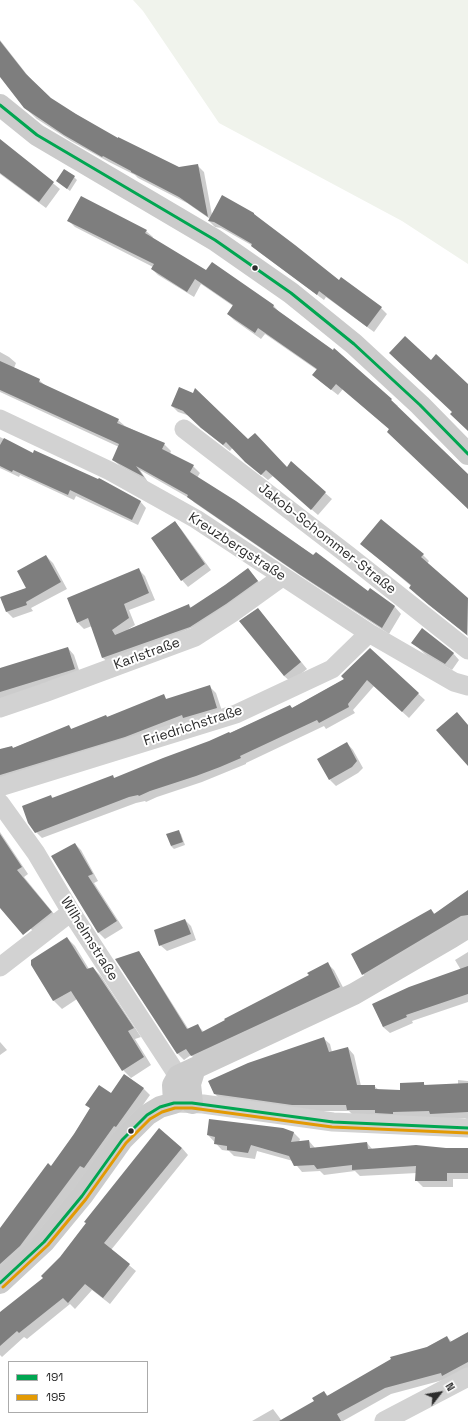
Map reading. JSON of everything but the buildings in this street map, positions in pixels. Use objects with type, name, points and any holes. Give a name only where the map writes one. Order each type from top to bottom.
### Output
[{"type":"street","points":[[0,105],[37,135],[214,240],[291,293],[354,344],[420,405],[468,454]]},
{"type":"street","name":"Kreuzbergstraße","points":[[0,419],[110,471],[196,519],[369,633],[454,682],[468,686]]},
{"type":"street","name":"Jakob-Schommer-Straße","points":[[184,429],[342,550],[468,650]]},
{"type":"street","name":"Karlstraße","points":[[0,708],[195,637],[232,613],[282,577]]},
{"type":"street","name":"Friedrichstraße","points":[[0,787],[236,714],[332,669],[369,633]]},
{"type":"street","name":"Wilhelmstraße","points":[[0,803],[36,853],[70,912],[186,1072]]},
{"type":"street","points":[[0,968],[70,912]]},
{"type":"street","points":[[183,1103],[190,1084],[186,1072],[354,994],[468,927]]},
{"type":"street","points":[[0,1283],[44,1242],[82,1196],[122,1140],[147,1115],[160,1107],[183,1103],[333,1122],[468,1128]]},
{"type":"street","points":[[384,1421],[468,1377]]},
{"type":"shaded area","points":[[133,0],[468,0],[468,264],[402,221],[219,123],[143,11]]},
{"type":"transit line","name":"191","points":[[0,105],[37,135],[215,240],[291,293],[354,344],[420,405],[468,454]]},
{"type":"transit line","name":"191","points":[[0,1283],[44,1242],[82,1196],[122,1140],[147,1115],[160,1107],[174,1103],[192,1103],[333,1122],[468,1128]]},
{"type":"transit line","name":"195","points":[[3,1287],[48,1245],[86,1199],[126,1143],[150,1119],[162,1112],[175,1108],[192,1108],[332,1127],[468,1133]]}]
